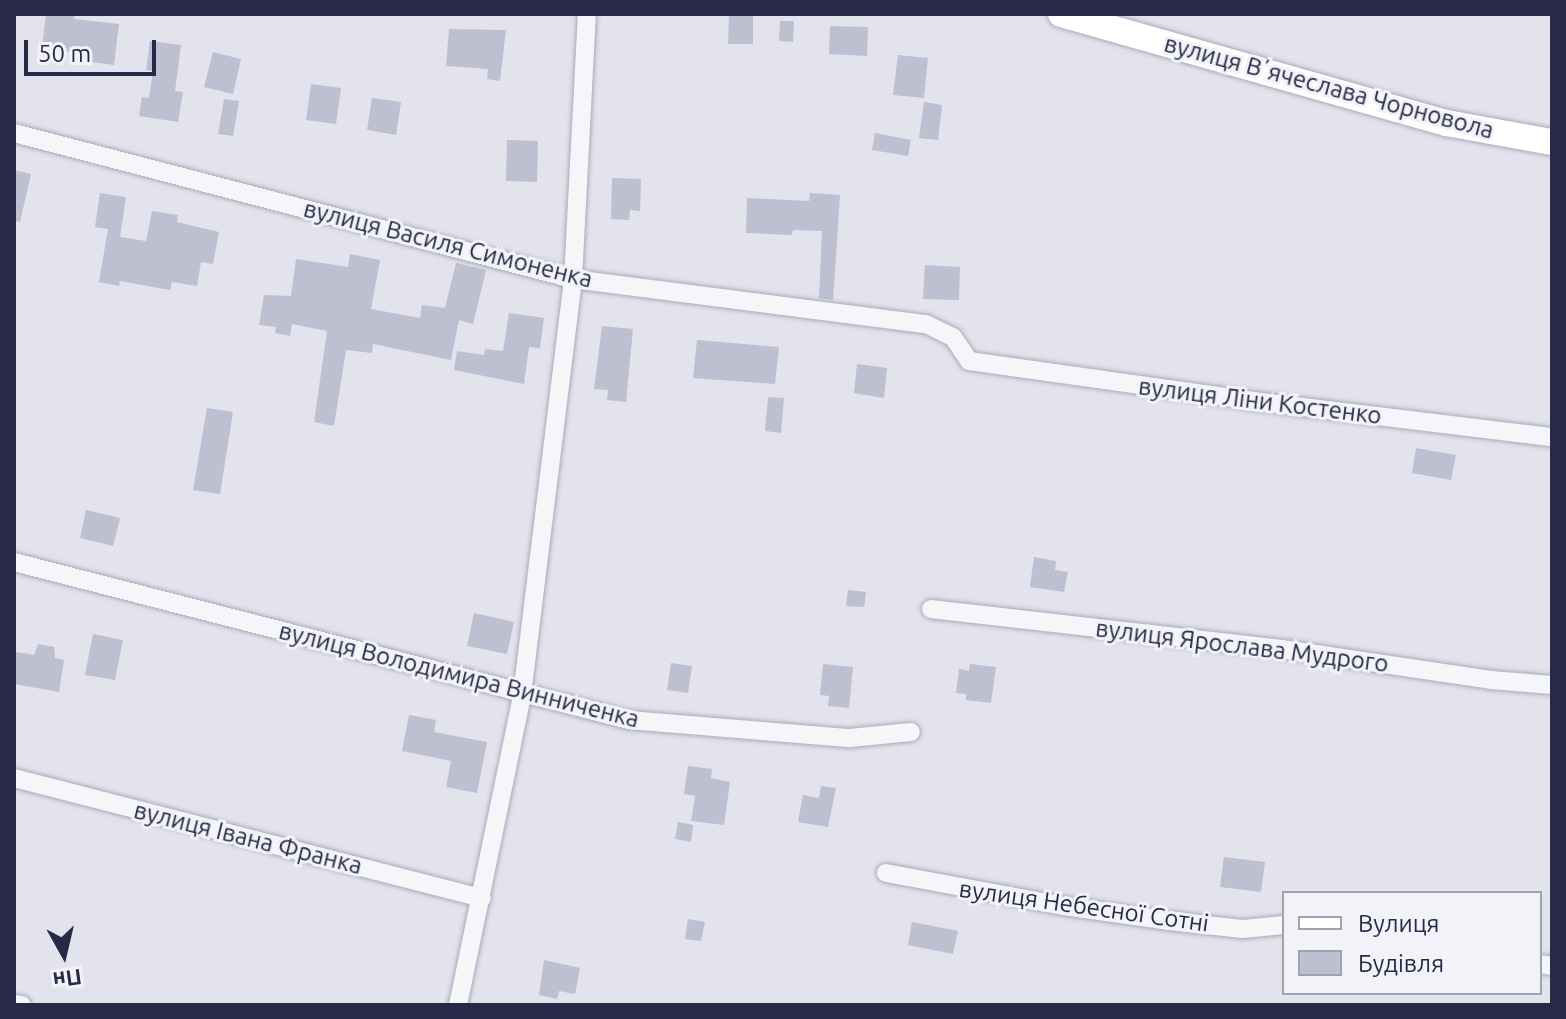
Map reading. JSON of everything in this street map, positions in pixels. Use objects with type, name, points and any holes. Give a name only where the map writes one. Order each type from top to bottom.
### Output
[{"type":"street","points":[[458,1005],[522,695],[573,279],[587,14]]},
{"type":"street","name":"вулиця Вʼячеслава Чорновола","points":[[1061,14],[1447,123],[1552,142]]},
{"type":"street","name":"вулиця Василя Симоненка","points":[[14,133],[573,279],[926,324],[953,337],[969,361]]},
{"type":"street","name":"вулиця Ліни Костенко","points":[[969,361],[1253,401],[1552,437]]},
{"type":"street","name":"вулиця Володимира Винниченка","points":[[14,562],[522,695],[629,720],[850,738],[911,732]]},
{"type":"street","name":"вулиця Ярослава Мудрого","points":[[931,609],[1282,649],[1491,680],[1552,685]]},
{"type":"street","name":"вулиця Івана Франка","points":[[14,778],[482,898]]},
{"type":"street","name":"вулиця Небесної Сотні","points":[[886,873],[1064,906],[1170,921],[1243,929],[1282,925]]},
{"type":"street","points":[[14,1004],[22,1005]]},
{"type":"building","points":[[46,14],[75,14],[74,19],[119,24],[114,65],[91,62],[92,55],[42,48]]},
{"type":"building","points":[[729,14],[753,14],[753,44],[728,44]]},
{"type":"building","points":[[780,21],[794,21],[793,42],[779,41]]},
{"type":"building","points":[[830,26],[868,27],[867,56],[829,54]]},
{"type":"building","points":[[449,29],[506,30],[500,81],[487,79],[488,69],[446,66]]},
{"type":"building","points":[[150,41],[181,45],[175,91],[183,92],[178,122],[139,116],[142,97],[149,98],[153,71],[146,70]]},
{"type":"building","points":[[213,52],[241,59],[233,94],[204,87]]},
{"type":"building","points":[[898,55],[928,58],[924,98],[893,95]]},
{"type":"building","points":[[311,84],[341,88],[336,124],[306,120]]},
{"type":"building","points":[[372,98],[401,102],[396,135],[367,130]]},
{"type":"building","points":[[224,99],[239,101],[233,136],[218,134]]},
{"type":"building","points":[[924,102],[942,105],[938,140],[919,138]]},
{"type":"building","points":[[875,133],[911,140],[908,156],[872,150]]},
{"type":"building","points":[[507,140],[538,141],[537,182],[506,181]]},
{"type":"building","points":[[14,170],[31,174],[20,222],[14,221]]},
{"type":"building","points":[[612,178],[641,179],[640,211],[630,210],[629,220],[611,219]]},
{"type":"building","points":[[100,193],[126,197],[120,237],[146,241],[152,211],[178,215],[177,222],[219,232],[213,264],[201,262],[197,286],[172,282],[170,290],[120,281],[119,286],[99,282],[108,229],[95,227]]},
{"type":"building","points":[[810,193],[840,195],[833,300],[819,298],[822,231],[793,230],[792,235],[746,233],[747,198],[809,201]]},
{"type":"building","points":[[350,254],[380,260],[371,309],[420,318],[422,305],[445,308],[456,263],[486,270],[473,324],[459,320],[451,360],[373,344],[372,353],[346,350],[334,426],[314,422],[327,331],[292,324],[290,336],[275,333],[276,327],[259,325],[264,295],[291,296],[296,259],[348,267]]},
{"type":"building","points":[[925,265],[960,267],[959,300],[923,299]]},
{"type":"building","points":[[509,313],[544,318],[540,348],[529,347],[524,384],[454,370],[457,351],[484,355],[485,349],[503,351]]},
{"type":"building","points":[[602,326],[633,329],[626,402],[607,400],[608,390],[594,389]]},
{"type":"building","points":[[697,340],[779,347],[775,384],[693,378]]},
{"type":"building","points":[[857,364],[887,368],[884,398],[854,393]]},
{"type":"building","points":[[768,397],[784,398],[781,433],[765,431]]},
{"type":"building","points":[[207,408],[233,412],[220,494],[193,490]]},
{"type":"building","points":[[1416,448],[1456,455],[1451,480],[1412,473]]},
{"type":"building","points":[[86,510],[120,518],[113,546],[80,538]]},
{"type":"building","points":[[1034,557],[1056,561],[1055,570],[1068,572],[1064,592],[1030,587]]},
{"type":"building","points":[[848,590],[866,592],[864,607],[846,606]]},
{"type":"building","points":[[474,613],[514,622],[507,654],[467,646]]},
{"type":"building","points":[[93,634],[123,640],[115,680],[85,675]]},
{"type":"building","points":[[38,644],[54,647],[55,658],[64,660],[59,692],[14,684],[16,652],[34,655]]},
{"type":"building","points":[[671,663],[692,666],[688,693],[667,690]]},
{"type":"building","points":[[823,664],[853,667],[849,708],[828,706],[829,696],[820,695]]},
{"type":"building","points":[[970,664],[996,667],[991,703],[966,700],[966,694],[956,693],[959,669],[969,671]]},
{"type":"building","points":[[409,715],[436,720],[434,732],[487,742],[477,793],[446,787],[451,761],[402,751]]},
{"type":"building","points":[[688,766],[712,769],[711,778],[730,782],[724,825],[691,821],[695,796],[684,794]]},
{"type":"building","points":[[821,786],[836,788],[828,827],[798,822],[803,795],[819,798]]},
{"type":"building","points":[[678,822],[693,825],[691,842],[675,839]]},
{"type":"building","points":[[1224,857],[1265,862],[1261,892],[1220,887]]},
{"type":"building","points":[[688,919],[705,922],[701,941],[685,939]]},
{"type":"building","points":[[912,922],[958,931],[953,954],[908,945]]},
{"type":"building","points":[[544,960],[580,968],[575,994],[559,991],[557,999],[539,995]]}]
